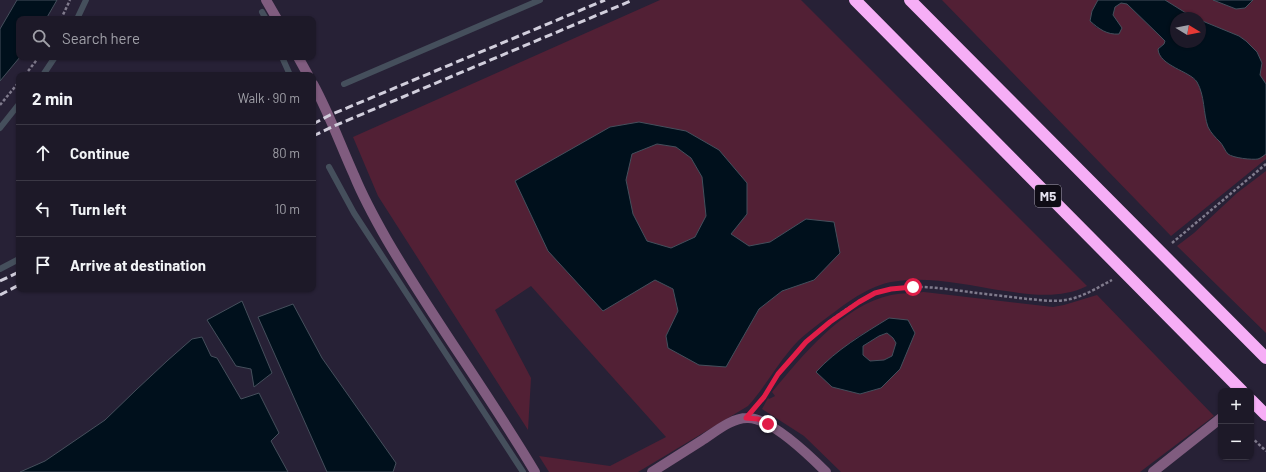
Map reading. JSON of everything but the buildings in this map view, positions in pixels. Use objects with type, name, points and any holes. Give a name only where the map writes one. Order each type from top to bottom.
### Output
[{"type":"highway","name":"M5","points":[[855,0],[1239,388]]},
{"type":"highway","points":[[910,0],[1266,358]]},
{"type":"highway","points":[[1254,403],[1266,416]]},
{"type":"street","points":[[266,0],[275,16]]},
{"type":"street","points":[[300,60],[306,72]]},
{"type":"street","points":[[316,89],[330,115],[354,177],[386,239],[535,472]]},
{"type":"street","points":[[652,472],[731,422],[746,418],[758,419],[768,424],[808,455],[826,472]]},
{"type":"street","points":[[1153,472],[1218,420]]},
{"type":"path","points":[[62,16],[70,0]]},
{"type":"path","points":[[26,72],[36,60]]},
{"type":"path","points":[[0,105],[16,86]]},
{"type":"path","points":[[1166,247],[1182,236],[1215,206],[1266,164]]},
{"type":"path","points":[[746,418],[764,397],[778,374],[806,342],[846,311],[875,293],[891,289],[913,287],[938,288],[1042,300],[1065,300],[1090,292],[1118,277]]},
{"type":"path","points":[[1254,440],[1266,451]]},
{"type":"shaded area","points":[[660,0],[801,0],[1087,286],[1066,293],[1043,295],[1009,292],[953,282],[920,280],[904,280],[875,287],[846,304],[799,340],[748,406],[638,472],[549,472],[539,456],[610,466],[666,437],[531,286],[495,310],[531,378],[528,430],[378,196],[353,137]],"holes":[[[686,131],[719,150],[747,183],[747,214],[731,234],[749,246],[770,242],[806,219],[814,280],[782,291],[759,309],[726,367],[666,336],[678,312],[673,289],[655,280],[515,181]]]},
{"type":"shaded area","points":[[942,0],[1098,0],[1092,11],[1090,21],[1097,28],[1115,19],[1113,15],[1115,7],[1121,3],[1127,4],[1165,41],[1164,44],[1159,47],[1162,56],[1166,61],[1191,76],[1196,81],[1201,93],[1207,124],[1230,155],[1248,159],[1266,154],[1266,159],[1171,236]]},
{"type":"shaded area","points":[[1165,0],[1213,0],[1236,9],[1250,4],[1253,0],[1266,0],[1266,84],[1260,75],[1262,63],[1257,52],[1239,36],[1206,22],[1206,12],[1184,12]]},
{"type":"shaded area","points":[[657,144],[676,147],[691,158],[702,177],[706,216],[695,237],[671,248],[647,242],[633,214],[626,180],[632,154]]},
{"type":"shaded area","points":[[1266,171],[1266,333],[1177,246],[1194,233],[1237,193]]},
{"type":"shaded area","points":[[924,292],[1053,307],[1097,295],[1214,416],[1140,472],[841,472],[804,436],[762,409],[768,398],[769,399],[775,396],[772,392],[810,348],[840,321],[873,301],[891,295]],"holes":[[[889,319],[908,320],[881,388],[860,394],[832,387],[823,365],[857,337]]]},
{"type":"shaded area","points":[[887,333],[896,343],[892,356],[884,360],[870,361],[863,355],[863,346]]},
{"type":"water","points":[[17,0],[57,0],[48,16],[16,16],[16,60],[18,60],[0,81],[0,29]]},
{"type":"water","points":[[1098,0],[1165,0],[1184,12],[1170,12],[1170,48],[1206,48],[1206,22],[1239,36],[1246,41],[1257,52],[1262,63],[1260,75],[1266,84],[1266,154],[1259,159],[1247,159],[1238,158],[1228,154],[1208,127],[1203,99],[1197,82],[1164,60],[1158,49],[1164,44],[1165,41],[1127,4],[1121,3],[1115,7],[1113,15],[1122,28],[1119,34],[1111,34],[1100,29],[1090,21],[1092,11]]},
{"type":"water","points":[[1213,0],[1253,0],[1245,8],[1236,9]]},
{"type":"water","points":[[639,122],[686,131],[719,150],[747,183],[747,214],[731,234],[749,246],[770,242],[806,219],[834,222],[840,253],[814,280],[782,291],[759,309],[726,367],[699,365],[668,348],[666,336],[678,311],[673,289],[655,280],[603,311],[548,251],[515,181],[610,127]],"holes":[[[657,144],[676,147],[691,158],[702,177],[706,216],[695,237],[671,248],[647,241],[633,214],[626,180],[632,154]]]},
{"type":"water","points":[[242,301],[272,373],[254,387],[251,369],[236,366],[207,320]]},
{"type":"water","points":[[293,304],[322,358],[396,463],[393,472],[327,472],[258,317]]},
{"type":"water","points":[[889,318],[908,320],[915,333],[900,369],[881,388],[860,394],[832,387],[816,372],[841,349]],"holes":[[[887,333],[896,343],[892,356],[884,360],[870,361],[863,355],[863,346],[879,336]]]},
{"type":"water","points":[[202,337],[211,356],[217,358],[241,399],[259,393],[279,433],[271,441],[288,472],[20,472],[45,461],[105,420],[192,339]]},
{"type":"waterway","points":[[78,16],[86,0]]},
{"type":"waterway","points":[[344,84],[540,0]]},
{"type":"waterway","points":[[262,12],[264,16]]},
{"type":"waterway","points":[[45,72],[53,60]]},
{"type":"waterway","points":[[283,60],[289,72]]},
{"type":"waterway","points":[[0,128],[16,108]]},
{"type":"waterway","points":[[329,167],[354,213],[523,472]]},
{"type":"waterway","points":[[0,269],[16,261]]},
{"type":"railway","points":[[316,122],[330,115],[605,0]]},
{"type":"railway","points":[[316,135],[633,0]]},
{"type":"railway","points":[[0,281],[16,273]]},
{"type":"railway","points":[[0,295],[16,287]]},
{"type":"route","points":[[768,424],[758,419],[746,418],[764,397],[778,374],[806,342],[830,322],[875,293],[891,289],[913,287]]}]
